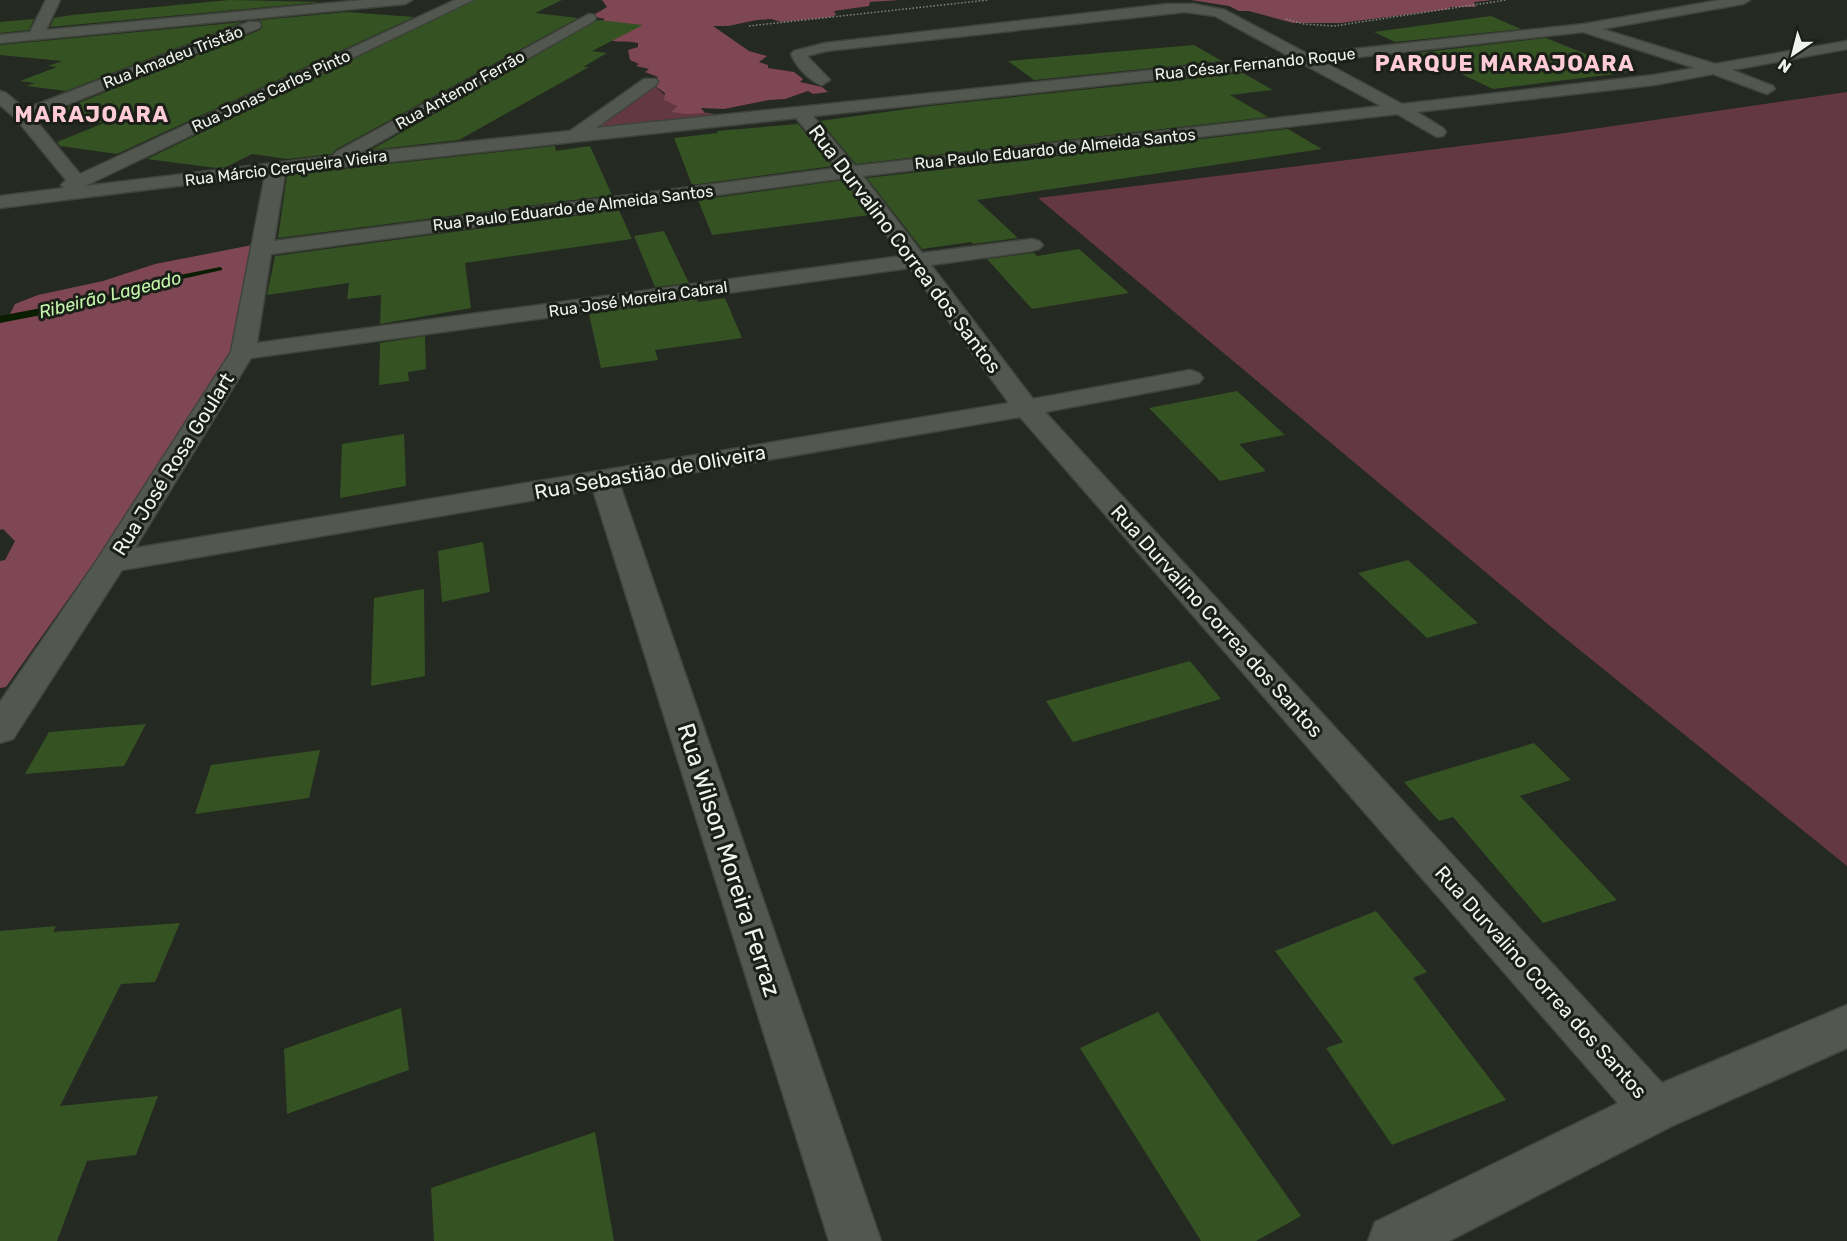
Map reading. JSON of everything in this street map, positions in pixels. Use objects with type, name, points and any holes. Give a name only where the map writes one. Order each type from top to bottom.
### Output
[{"type":"street","points":[[36,35],[53,0]]},
{"type":"street","points":[[0,39],[405,0]]},
{"type":"street","name":"Rua Jonas Carlos Pinto","points":[[43,197],[466,0]]},
{"type":"street","name":"Rua César Fernando Roque","points":[[801,113],[1584,28],[1743,0]]},
{"type":"street","points":[[1646,4],[1672,11]]},
{"type":"street","points":[[822,80],[801,60],[800,54],[825,47],[1172,7],[1206,9],[1220,13],[1403,111],[1437,132]]},
{"type":"street","name":"Rua Amadeu Tristão","points":[[23,116],[289,11]]},
{"type":"street","name":"Rua Antenor Ferrão","points":[[330,162],[589,18]]},
{"type":"street","points":[[1584,28],[1717,70],[1767,89]]},
{"type":"street","name":"Rua Paulo Eduardo de Almeida Santos","points":[[262,249],[850,172],[1403,111],[1654,80],[1847,45]]},
{"type":"street","name":"Rua Márcio Cerqueira Vieira","points":[[573,137],[650,82]]},
{"type":"street","points":[[0,96],[23,116],[77,182]]},
{"type":"street","name":"Rua Márcio Cerqueira Vieira","points":[[0,202],[330,162],[801,113]]},
{"type":"street","name":"Rua Durvalino Correa dos Santos","points":[[801,113],[850,172],[1026,408],[1655,1110]]},
{"type":"street","name":"Rua José Rosa Goulart","points":[[0,730],[111,562],[243,352],[276,169]]},
{"type":"street","name":"Rua José Moreira Cabral","points":[[243,352],[1032,245]]},
{"type":"street","name":"Rua Sebastião de Oliveira","points":[[111,562],[604,480],[1190,378]]},
{"type":"street","name":"Rua Wilson Moreira Ferraz","points":[[604,480],[855,1241]]},
{"type":"street","points":[[1394,1241],[1655,1110],[1847,1026]]},
{"type":"path","points":[[749,26],[988,0]]},
{"type":"path","points":[[1283,18],[1304,24],[1334,26],[1506,0]]},
{"type":"shaded area","points":[[602,0],[900,0],[870,2],[869,6],[834,11],[836,15],[831,17],[781,22],[771,19],[757,20],[728,26],[713,26],[749,51],[767,56],[759,62],[768,65],[768,68],[794,72],[803,79],[800,82],[822,87],[828,92],[813,94],[808,91],[785,99],[724,109],[701,108],[705,113],[687,114],[671,112],[677,106],[664,100],[665,93],[652,84],[658,77],[645,72],[649,69],[636,66],[639,64],[630,60],[628,50],[638,47],[638,43],[611,40],[601,22],[605,19],[592,16],[607,7]]},
{"type":"shaded area","points":[[1191,0],[1493,0],[1474,2],[1476,7],[1450,7],[1449,9],[1341,23],[1293,23],[1249,11],[1239,11],[1229,6]]},
{"type":"shaded area","points":[[650,82],[677,106],[672,111],[711,113],[719,116],[573,137]]},
{"type":"shaded area","points":[[1847,92],[1847,866],[1550,626],[1038,198],[1558,134]]},
{"type":"shaded area","points":[[263,243],[243,352],[6,687],[0,688],[0,561],[5,560],[15,541],[3,529],[0,530],[0,318],[10,314],[15,304],[38,295],[103,281],[155,264]]},
{"type":"water","points":[[125,292],[115,300],[103,303],[0,323],[0,316]]},
{"type":"building","points":[[229,0],[321,2],[50,27],[54,18],[72,15]]},
{"type":"building","points":[[475,0],[562,0],[535,13],[578,18],[335,150],[332,154],[287,159],[252,154],[226,167],[216,168],[147,159]]},
{"type":"building","points":[[347,12],[414,17],[117,154],[60,146],[57,142],[104,123],[46,116],[260,30],[263,26],[260,20]]},
{"type":"building","points":[[1491,16],[1521,29],[1395,42],[1374,32]]},
{"type":"building","points":[[34,19],[29,30],[0,33],[0,22]]},
{"type":"building","points":[[598,20],[643,25],[592,51],[607,53],[583,67],[589,67],[459,140],[371,150]]},
{"type":"building","points":[[243,22],[66,91],[26,86],[35,83],[20,81],[57,67],[48,66],[62,61],[0,55],[0,45]]},
{"type":"building","points":[[1546,38],[1631,72],[1493,89],[1417,53]]},
{"type":"building","points":[[1194,45],[1222,61],[1034,80],[1008,61]]},
{"type":"building","points":[[1243,73],[1273,90],[1230,95],[1268,117],[856,164],[820,121],[929,106]]},
{"type":"building","points":[[798,124],[833,166],[692,185],[674,138],[718,133],[717,131]]},
{"type":"building","points":[[1288,129],[1322,149],[977,200],[1018,238],[973,244],[971,242],[922,249],[867,178]]},
{"type":"building","points":[[555,146],[556,151],[590,146],[612,195],[278,238],[287,175]]},
{"type":"building","points":[[844,180],[870,215],[712,235],[698,200]]},
{"type":"building","points":[[619,210],[632,239],[465,263],[471,308],[380,324],[381,295],[347,299],[349,283],[267,295],[275,256]]},
{"type":"building","points":[[664,231],[689,283],[655,287],[634,236]]},
{"type":"building","points":[[1079,249],[1129,293],[1032,309],[987,259],[1034,253],[1037,256]]},
{"type":"building","points":[[725,298],[742,338],[655,350],[658,360],[601,368],[589,314],[697,299],[698,302]]},
{"type":"building","points":[[425,336],[426,369],[408,372],[409,381],[379,385],[380,343]]},
{"type":"building","points":[[1237,391],[1285,435],[1239,444],[1266,471],[1220,481],[1149,408]]},
{"type":"building","points":[[404,434],[406,486],[340,498],[342,444]]},
{"type":"building","points":[[483,542],[490,592],[442,602],[438,551]]},
{"type":"building","points":[[1408,560],[1478,623],[1427,638],[1358,573]]},
{"type":"building","points":[[424,589],[425,676],[371,686],[374,598]]},
{"type":"building","points":[[1190,661],[1221,699],[1073,742],[1046,701]]},
{"type":"building","points":[[146,724],[124,766],[25,774],[49,732]]},
{"type":"building","points":[[1534,743],[1571,780],[1520,796],[1617,900],[1543,923],[1453,817],[1439,821],[1404,782]]},
{"type":"building","points":[[320,750],[309,798],[195,814],[211,765]]},
{"type":"building","points":[[1376,911],[1427,972],[1413,978],[1506,1100],[1392,1145],[1326,1048],[1343,1042],[1275,951]]},
{"type":"building","points":[[180,923],[155,982],[121,984],[60,1106],[158,1096],[136,1155],[87,1161],[57,1241],[0,1241],[0,931],[56,926],[53,932]]},
{"type":"building","points":[[401,1008],[409,1070],[287,1114],[284,1049]]},
{"type":"building","points":[[1158,1012],[1301,1216],[1256,1241],[1201,1241],[1080,1048]]},
{"type":"building","points":[[595,1132],[614,1241],[434,1241],[431,1188]]},
{"type":"waterway","name":"Ribeirão Lageado","points":[[113,297],[153,283],[220,269]]},
{"type":"district","name":"PARQUE MARAJOARA","points":[[1505,63]]},
{"type":"district","name":"MARAJOARA","points":[[92,114]]}]
